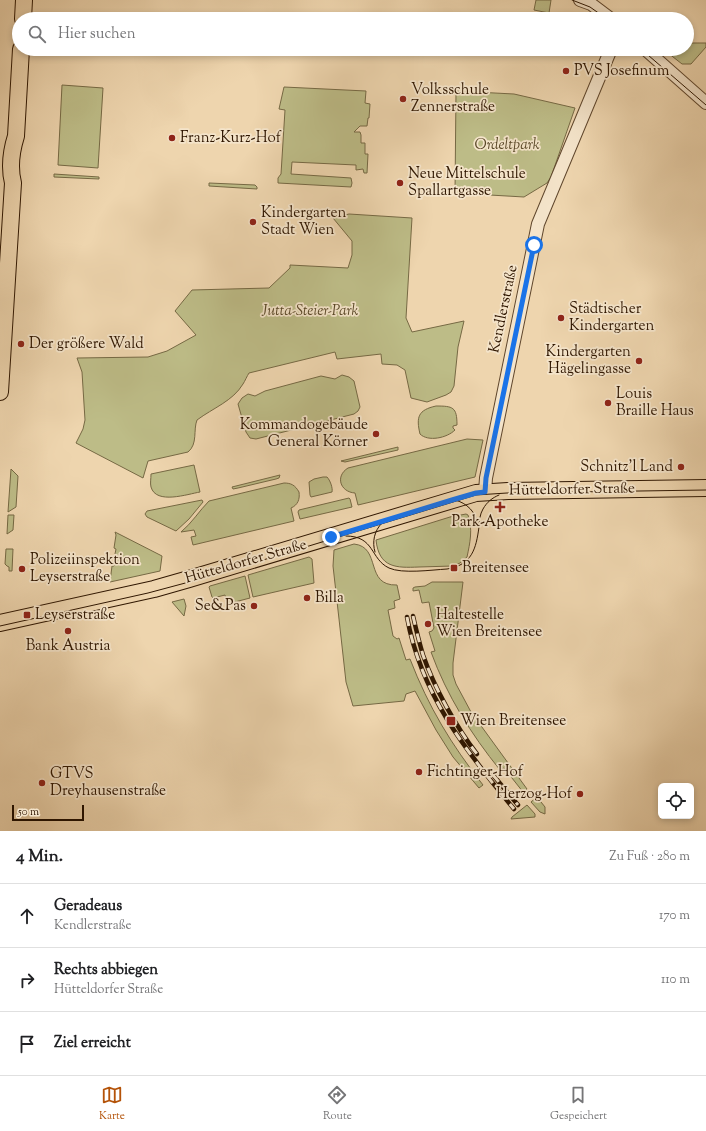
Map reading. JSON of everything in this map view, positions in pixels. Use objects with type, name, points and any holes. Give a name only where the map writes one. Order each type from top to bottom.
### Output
[{"type":"main road","points":[[23,12],[24,0]]},
{"type":"main road","points":[[0,392],[13,183],[17,174],[19,149],[16,136],[21,56]]},
{"type":"main road","name":"Hütteldorfer Straße","points":[[0,623],[182,581],[476,493],[508,490],[706,488]]},
{"type":"street","points":[[580,0],[591,4],[602,12]]},
{"type":"street","name":"Kendlerstraße","points":[[485,492],[488,470],[538,224],[608,56]]},
{"type":"street","points":[[653,56],[706,103]]},
{"type":"green space","points":[[536,0],[551,0],[549,12],[534,10]]},
{"type":"green space","points":[[694,43],[706,43],[706,47],[691,64],[682,64],[672,56],[694,56]]},
{"type":"green space","points":[[62,85],[103,88],[98,168],[58,165]]},
{"type":"green space","points":[[284,87],[366,91],[365,103],[370,104],[367,126],[360,126],[354,132],[360,132],[361,143],[365,143],[365,154],[368,154],[367,173],[364,173],[363,169],[356,170],[356,165],[292,162],[291,174],[351,178],[351,187],[278,183],[278,178],[281,174],[285,110],[279,109]]},
{"type":"green space","name":"Ordeltpark","points":[[456,91],[514,94],[575,108],[551,177],[547,183],[524,197],[455,193]]},
{"type":"green space","points":[[54,174],[99,177],[99,179],[54,177]]},
{"type":"green space","points":[[209,183],[255,185],[257,189],[209,186]]},
{"type":"green space","name":"Jutta-Steier-Park","points":[[349,214],[412,218],[406,318],[412,332],[464,321],[458,347],[454,386],[451,392],[427,402],[411,398],[405,370],[397,365],[382,364],[381,354],[337,359],[335,352],[249,373],[239,390],[234,395],[197,420],[193,445],[188,452],[148,461],[143,478],[76,443],[83,429],[85,420],[82,372],[77,358],[148,357],[167,351],[196,335],[175,311],[192,290],[269,288],[290,268],[290,265],[348,268],[352,255],[352,241],[333,218]]},
{"type":"green space","points":[[342,375],[349,377],[354,381],[360,407],[354,414],[256,439],[250,438],[246,432],[238,404],[242,398],[248,394],[255,396],[265,391],[321,376],[335,379]]},
{"type":"green space","points":[[436,406],[446,406],[453,409],[456,414],[457,425],[453,426],[455,430],[452,433],[443,437],[428,438],[420,434],[418,423],[420,415],[425,410]]},
{"type":"green space","points":[[467,439],[483,440],[475,477],[358,505],[355,493],[346,490],[341,483],[342,475],[348,468]]},
{"type":"green space","points":[[398,447],[398,450],[345,462],[341,461]]},
{"type":"green space","points":[[194,465],[200,492],[166,497],[159,496],[151,487],[151,474]]},
{"type":"green space","points":[[11,469],[18,476],[16,507],[8,512]]},
{"type":"green space","points":[[280,475],[279,478],[276,479],[233,489],[232,487]]},
{"type":"green space","points":[[327,477],[329,480],[332,486],[332,492],[311,497],[309,482]]},
{"type":"green space","points":[[284,483],[293,485],[299,492],[298,502],[291,508],[294,521],[193,545],[191,537],[196,536],[194,530],[181,532],[189,525],[209,501]]},
{"type":"green space","points":[[349,498],[352,507],[300,519],[298,512],[299,510]]},
{"type":"green space","points":[[202,500],[203,502],[189,519],[176,531],[147,517],[145,514],[147,511]]},
{"type":"green space","points":[[466,514],[470,520],[470,541],[467,557],[460,563],[453,566],[403,567],[390,564],[381,556],[376,540],[450,517]]},
{"type":"green space","points":[[8,515],[14,515],[13,530],[7,534]]},
{"type":"green space","points":[[115,532],[162,556],[160,571],[110,582],[112,566],[114,566],[114,561],[116,561],[117,555],[115,554],[116,549],[114,548]]},
{"type":"green space","points":[[354,544],[363,547],[368,552],[376,573],[380,579],[387,584],[397,585],[400,599],[394,601],[395,608],[388,610],[393,636],[397,639],[399,638],[406,660],[410,659],[433,710],[451,740],[483,785],[479,788],[453,757],[436,730],[415,691],[406,694],[404,701],[353,706],[346,682],[333,566],[334,550]]},
{"type":"green space","points":[[6,549],[13,549],[12,571],[9,571],[9,567],[5,564]]},
{"type":"green space","points":[[309,557],[312,559],[314,583],[253,597],[248,575]]},
{"type":"green space","points":[[245,576],[250,598],[227,604],[225,595],[212,597],[210,586]]},
{"type":"green space","points":[[432,582],[463,582],[453,663],[453,675],[456,684],[471,712],[527,789],[526,790],[529,794],[527,797],[504,768],[500,770],[479,743],[444,684],[431,652],[435,651],[429,632],[434,628],[429,602],[422,603],[419,590],[413,591],[413,588],[415,587],[425,586]]},
{"type":"green space","points":[[184,599],[186,606],[184,616],[172,602]]},
{"type":"green space","points":[[537,797],[545,807],[545,814],[540,812],[531,802]]},
{"type":"green space","points":[[527,805],[535,814],[535,817],[511,819],[512,817]]},
{"type":"tram line","points":[[572,0],[590,7],[597,12]]},
{"type":"tram line","points":[[649,56],[706,105]]},
{"type":"tram line","points":[[0,626],[148,593],[204,578],[476,495],[507,493],[706,490]]},
{"type":"tram line","points":[[346,536],[355,537],[362,540],[383,564],[395,570],[417,571],[455,567],[462,564],[471,555],[476,542],[482,511],[490,500],[499,495]]},
{"type":"tram line","points":[[455,500],[463,503],[473,512],[478,525]]},
{"type":"tram line","points":[[375,552],[374,537],[382,523]]},
{"type":"railway","points":[[413,616],[423,655],[439,693],[477,754]]},
{"type":"railway","points":[[407,617],[414,645],[423,671],[447,720],[462,743],[514,809]]},
{"type":"railway","points":[[493,775],[518,805]]},
{"type":"place","name":"PVS Josefinum","points":[[566,71]]},
{"type":"place","name":"Volksschule Zennerstraße","points":[[403,99]]},
{"type":"place","name":"Franz-Kurz-Hof","points":[[172,138]]},
{"type":"place","name":"Neue Mittelschule Spallartgasse","points":[[400,183]]},
{"type":"place","name":"Kindergarten Stadt Wien","points":[[253,222]]},
{"type":"place","name":"Städtischer Kindergarten","points":[[561,318]]},
{"type":"place","name":"Der größere Wald","points":[[21,344]]},
{"type":"place","name":"Kindergarten Hägelingasse","points":[[639,361]]},
{"type":"place","name":"Louis Braille Haus","points":[[608,403]]},
{"type":"place","name":"Kommandogebäude General Körner","points":[[376,434]]},
{"type":"place","name":"Schnitz'l Land","points":[[681,467]]},
{"type":"place","name":"Park-Apotheke","points":[[500,507]]},
{"type":"place","name":"Breitensee","points":[[454,568]]},
{"type":"place","name":"Polizeiinspektion Leyserstraße","points":[[22,569]]},
{"type":"place","name":"Billa","points":[[307,598]]},
{"type":"place","name":"Se&Pas","points":[[254,606]]},
{"type":"place","name":"Leyserstraße","points":[[27,615]]},
{"type":"place","name":"Haltestelle Wien Breitensee","points":[[428,624]]},
{"type":"place","name":"Bank Austria","points":[[68,631]]},
{"type":"place","name":"Wien Breitensee","points":[[451,721]]},
{"type":"place","name":"Fichtinger-Hof","points":[[419,772]]},
{"type":"place","name":"GTVS Dreyhausenstraße","points":[[42,783]]},
{"type":"place","name":"Herzog-Hof","points":[[580,794]]},
{"type":"route","points":[[331,537],[452,500],[485,492],[486,478],[534,245]]}]
